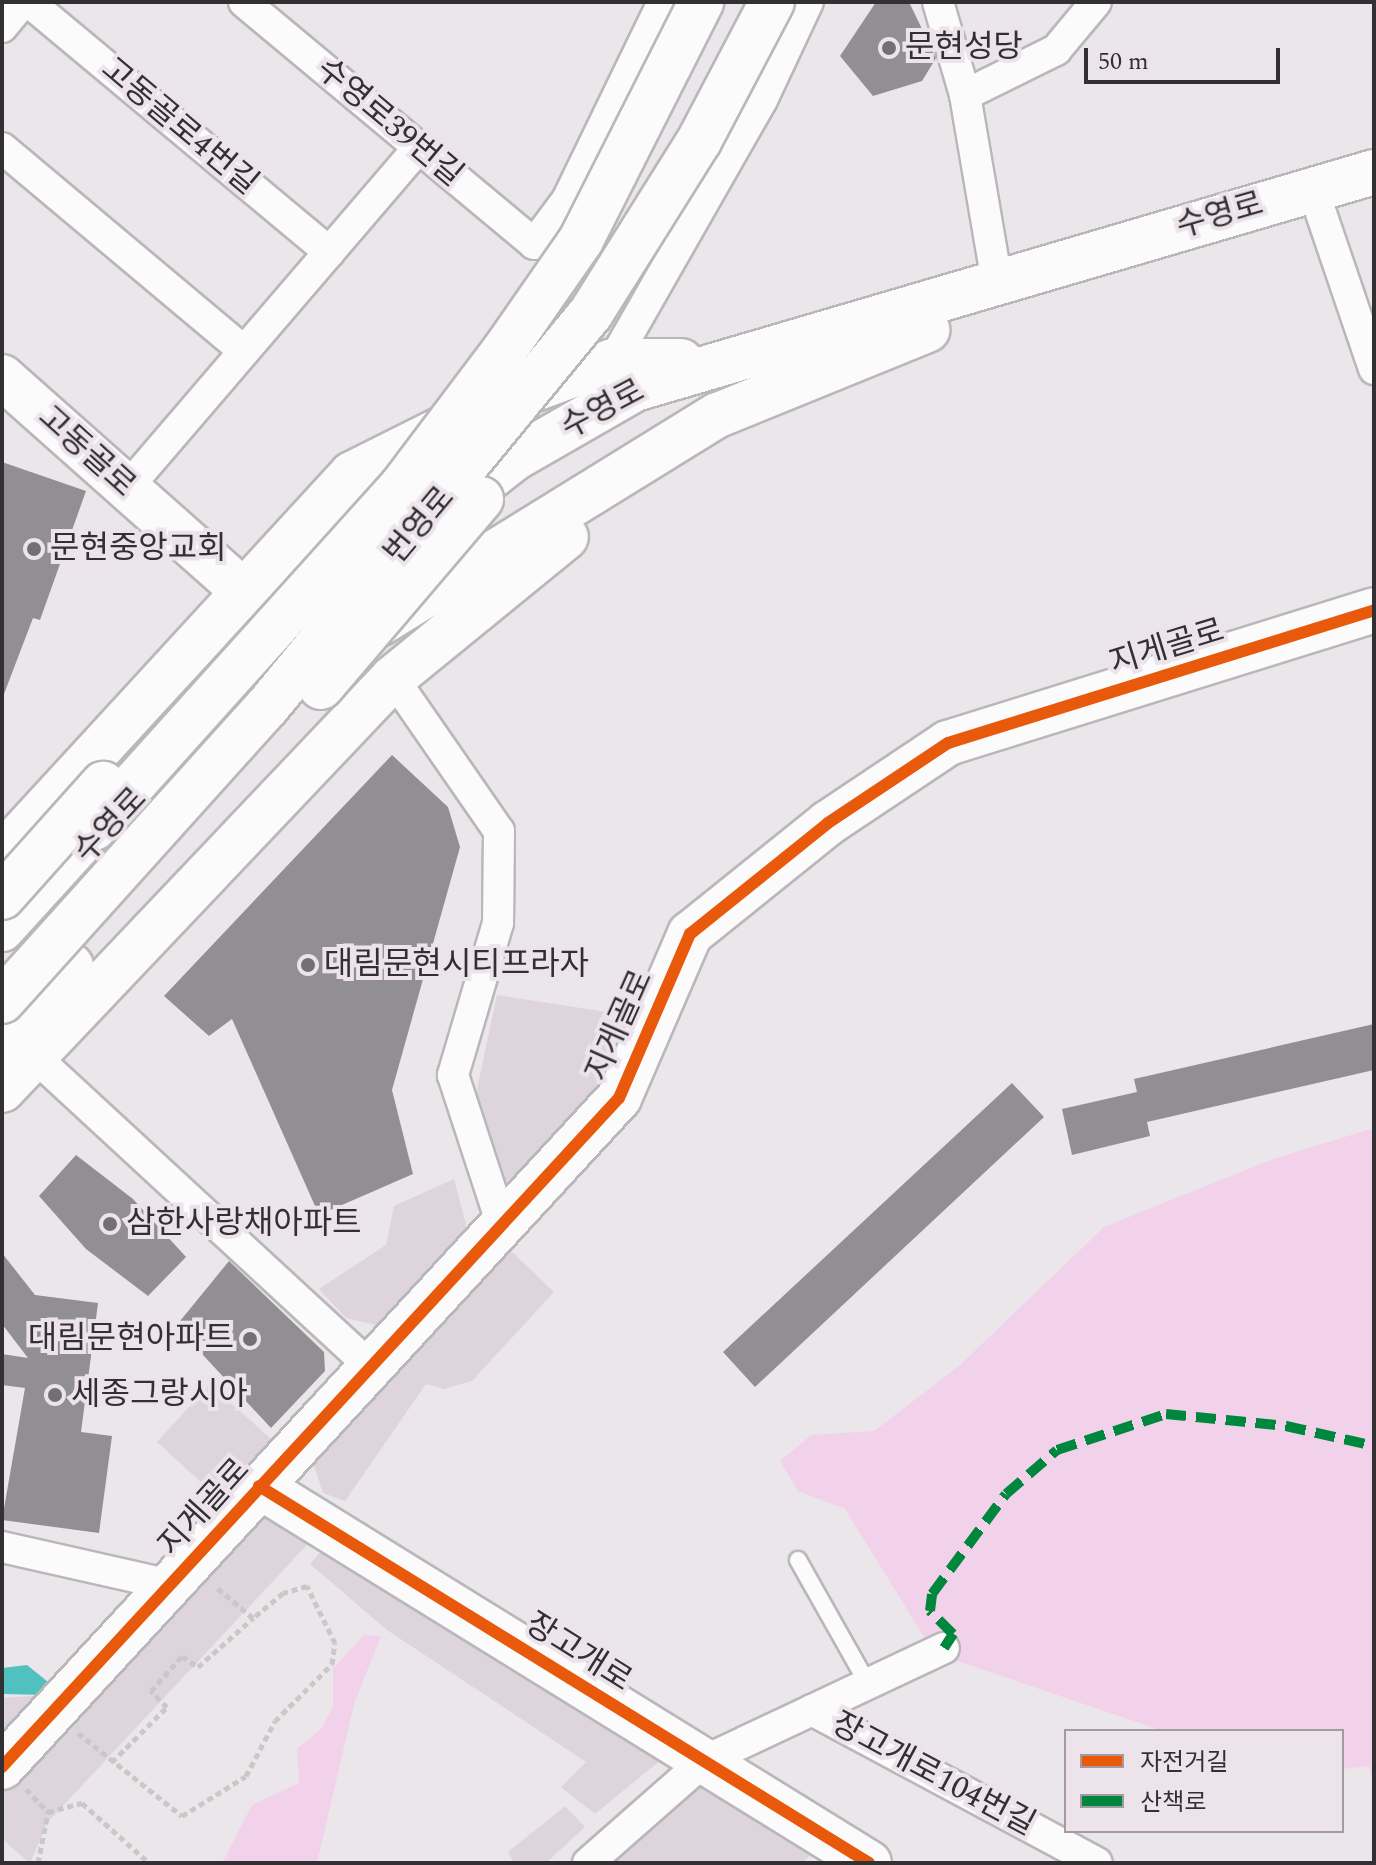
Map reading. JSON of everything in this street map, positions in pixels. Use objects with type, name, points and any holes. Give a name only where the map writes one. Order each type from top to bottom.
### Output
[{"type":"main road","name":"번영로","points":[[2,929],[402,486],[581,240],[701,2]]},
{"type":"main road","name":"번영로","points":[[2,1001],[267,707],[591,313],[699,141],[772,2]]},
{"type":"main road","name":"수영로","points":[[2,944],[324,606],[624,375],[723,361],[1374,172]]},
{"type":"main road","name":"수영로","points":[[2,971],[319,661],[747,401],[939,325],[1374,197]]},
{"type":"main road","points":[[2,897],[581,240]]},
{"type":"main road","points":[[18,1048],[71,966],[391,610],[493,486],[591,313]]},
{"type":"main road","points":[[2,855],[352,474],[482,409],[624,375],[622,460],[575,503]]},
{"type":"main road","name":"고동골로","points":[[2,377],[243,591]]},
{"type":"main road","name":"수영로","points":[[2,1090],[18,1048],[393,678],[747,401]]},
{"type":"main road","name":"지게골로","points":[[3,1766],[619,1098],[690,934],[828,823],[948,743],[1374,610]]},
{"type":"main road","name":"장고개로","points":[[259,1486],[869,1863]]},
{"type":"street","points":[[2,27],[23,2]]},
{"type":"street","name":"고동골로4번길","points":[[29,2],[329,252]]},
{"type":"street","name":"수영로39번길","points":[[249,3],[534,244],[567,200],[663,2]]},
{"type":"street","points":[[624,375],[808,2]]},
{"type":"street","points":[[938,2],[965,95],[997,282]]},
{"type":"street","points":[[965,95],[1056,50],[1096,2]]},
{"type":"street","points":[[2,148],[244,351]]},
{"type":"street","points":[[127,488],[418,148]]},
{"type":"street","points":[[1321,213],[1374,369]]},
{"type":"street","points":[[393,678],[499,831],[498,923],[453,1075],[502,1225]]},
{"type":"street","points":[[18,1048],[210,1218],[371,1367]]},
{"type":"street","name":"지게골로","points":[[2,1547],[179,1574]]},
{"type":"street","name":"장고개로104번길","points":[[588,1863],[704,1761],[944,1648]]},
{"type":"street","name":"장고개로104번길","points":[[812,1710],[1097,1863]]},
{"type":"lane","points":[[798,1560],[868,1684]]},
{"type":"path","points":[[179,1574],[253,1618]]},
{"type":"path","points":[[53,1711],[112,1762],[182,1816],[246,1776],[275,1721],[332,1664],[335,1643],[307,1586],[283,1593],[198,1667],[182,1656],[151,1691],[167,1707],[112,1762]]},
{"type":"path","points":[[3,1766],[48,1812]]},
{"type":"path","points":[[48,1812],[82,1803],[149,1863]]},
{"type":"path","points":[[38,1863],[48,1812]]},
{"type":"shaded area","points":[[497,995],[639,1017],[602,1085],[550,1149],[501,1186],[476,1094]]},
{"type":"shaded area","points":[[1374,1128],[1374,1788],[1369,1766],[1344,1769],[1344,1729],[1157,1729],[934,1653],[845,1509],[798,1491],[780,1461],[811,1435],[874,1431],[959,1366],[1104,1227],[1273,1159]]},
{"type":"shaded area","points":[[454,1179],[469,1236],[376,1325],[346,1318],[319,1289],[386,1245],[394,1206]]},
{"type":"shaded area","points":[[509,1249],[554,1292],[472,1381],[444,1389],[426,1384],[345,1501],[323,1493],[312,1460]]},
{"type":"shaded area","points":[[210,1384],[271,1439],[217,1497],[157,1442]]},
{"type":"shaded area","points":[[264,1511],[316,1535],[47,1823],[30,1863],[2,1839],[2,1792]]},
{"type":"shaded area","points":[[331,1540],[667,1755],[595,1814],[561,1787],[586,1762],[387,1630],[310,1564]]},
{"type":"shaded area","points":[[364,1635],[381,1636],[354,1704],[317,1863],[222,1863],[252,1805],[299,1783],[297,1749],[321,1729],[333,1706],[333,1669]]},
{"type":"shaded area","points":[[46,1695],[2,1750],[2,1698]]},
{"type":"shaded area","points":[[698,1783],[814,1850],[803,1863],[607,1863]]},
{"type":"shaded area","points":[[565,1806],[585,1827],[546,1863],[514,1863],[508,1852]]},
{"type":"water","points":[[27,1665],[53,1686],[46,1695],[2,1694],[2,1668]]},
{"type":"building","name":"문현성당","points":[[876,2],[909,2],[936,58],[922,81],[873,96],[840,56]]},
{"type":"building","name":"문현중앙교회","points":[[2,462],[86,491],[40,620],[33,618],[4,694]]},
{"type":"building","name":"대림문현시티프라자","points":[[392,755],[448,807],[460,847],[392,1090],[413,1174],[319,1215],[232,1019],[209,1036],[164,996]]},
{"type":"building","points":[[1374,1024],[1374,1070],[1147,1122],[1150,1136],[1072,1155],[1062,1109],[1137,1092],[1134,1079]]},
{"type":"building","points":[[1012,1083],[1044,1117],[755,1387],[723,1352]]},
{"type":"building","name":"삼한사랑채아파트","points":[[76,1155],[133,1199],[186,1257],[148,1296],[86,1249],[39,1196]]},
{"type":"building","name":"세종그랑시아","points":[[2,1253],[35,1295],[98,1303],[81,1432],[112,1436],[99,1533],[2,1520],[25,1388],[2,1385],[2,1354],[28,1358],[2,1324]]},
{"type":"building","name":"대림문현아파트","points":[[229,1261],[324,1352],[325,1371],[271,1428],[176,1326]]},
{"type":"marked path","points":[[944,1648],[953,1634],[930,1611],[932,1594],[1006,1494],[1057,1450],[1166,1414],[1286,1426],[1374,1446]]},
{"type":"cycle path","points":[[2,1767],[619,1098],[690,934],[828,823],[948,743],[1374,610]]},
{"type":"cycle path","points":[[259,1486],[869,1863]]},
{"type":"place","name":"문현성당","points":[[889,48]]},
{"type":"place","name":"문현중앙교회","points":[[34,549]]},
{"type":"place","name":"대림문현시티프라자","points":[[308,965]]},
{"type":"place","name":"삼한사랑채아파트","points":[[110,1224]]},
{"type":"place","name":"대림문현아파트","points":[[250,1339]]},
{"type":"place","name":"세종그랑시아","points":[[55,1395]]}]
